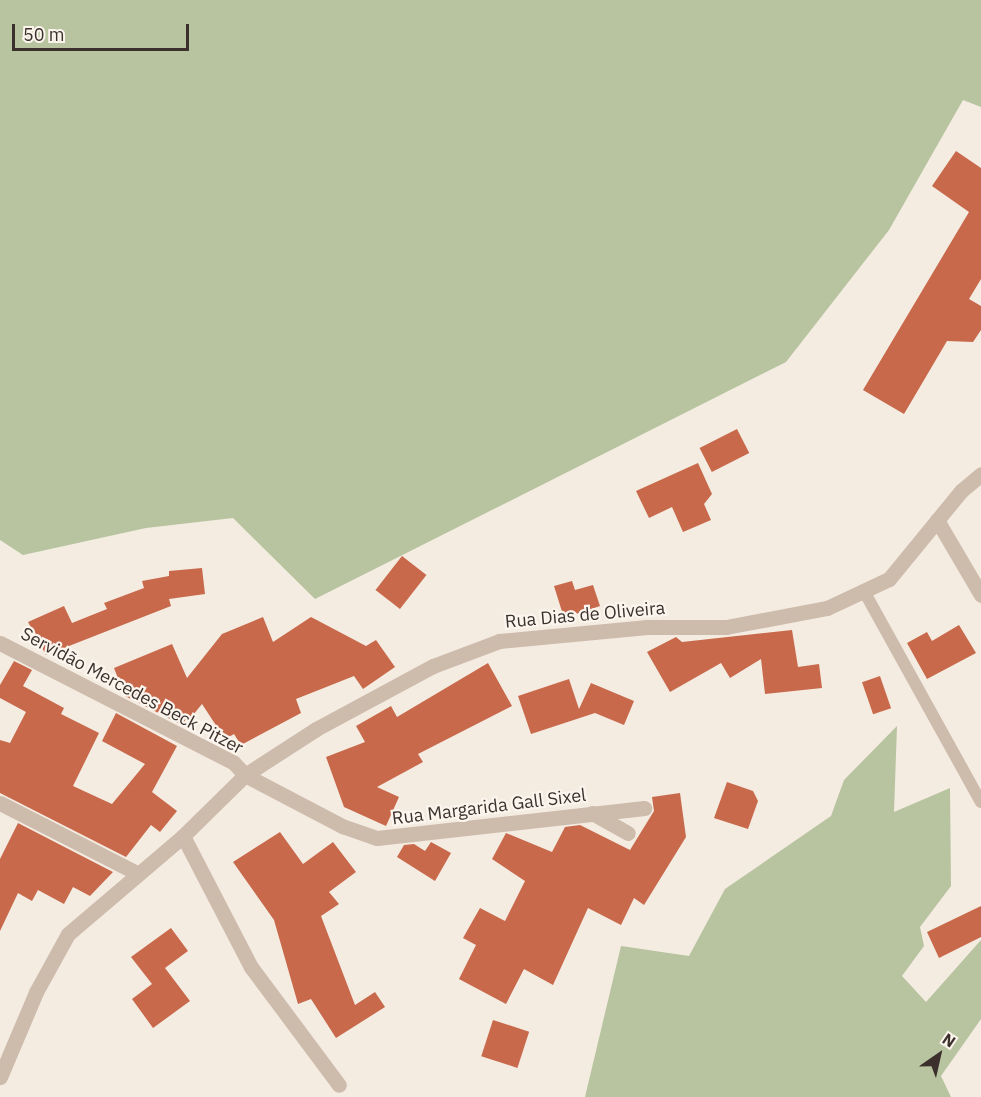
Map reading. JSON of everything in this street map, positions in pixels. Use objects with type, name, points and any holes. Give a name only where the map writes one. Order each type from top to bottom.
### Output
[{"type":"street","name":"Rua Dias de Oliveira","points":[[0,1077],[36,992],[68,934],[183,836],[245,775],[316,729],[433,666],[499,641],[647,627],[726,627],[827,608],[865,593],[904,565],[937,520],[981,474]]},
{"type":"street","points":[[937,520],[981,595]]},
{"type":"street","name":"Servidão Mercedes Beck Pitzer","points":[[0,643],[233,762],[245,775]]},
{"type":"street","name":"Rua Margarida Gall Sixel","points":[[245,775],[342,826],[393,840],[424,832],[644,808]]},
{"type":"street","points":[[0,803],[137,873]]},
{"type":"street","points":[[592,813],[628,833]]},
{"type":"street","points":[[183,836],[251,967],[339,1085]]},
{"type":"lane","points":[[865,593],[981,802]]},
{"type":"green space","points":[[0,0],[981,0],[981,107],[963,100],[889,230],[786,362],[315,599],[233,518],[146,528],[23,555],[0,540]]},
{"type":"green space","points":[[897,726],[894,812],[950,788],[951,886],[920,927],[924,946],[902,976],[926,1002],[981,940],[981,1019],[941,1076],[951,1097],[585,1097],[621,946],[689,956],[725,889],[831,816],[844,780]]},
{"type":"building","points":[[956,151],[981,168],[981,279],[969,299],[981,306],[981,330],[973,342],[947,341],[904,414],[863,390],[969,212],[932,186]]},
{"type":"building","points":[[737,429],[749,453],[712,472],[700,448]]},
{"type":"building","points":[[698,463],[712,494],[704,504],[711,520],[683,532],[672,507],[649,518],[636,491]]},
{"type":"building","points":[[402,556],[426,575],[400,609],[376,590]]},
{"type":"building","points":[[202,568],[205,594],[169,599],[171,606],[46,655],[28,622],[64,606],[72,623],[107,609],[104,603],[144,588],[142,581],[169,576],[169,571]]},
{"type":"building","points":[[572,581],[575,590],[593,585],[600,606],[564,618],[554,586]]},
{"type":"building","points":[[263,617],[273,642],[311,617],[366,646],[376,640],[395,667],[363,689],[354,676],[296,699],[301,713],[241,745],[234,734],[225,739],[202,704],[184,726],[125,696],[114,668],[172,644],[187,678],[222,634]]},
{"type":"building","points":[[959,625],[976,653],[927,679],[907,643],[927,632],[932,641]]},
{"type":"building","points":[[792,630],[798,667],[819,664],[822,688],[765,694],[761,659],[730,678],[721,663],[670,692],[647,652],[676,637],[682,642]]},
{"type":"building","points":[[14,661],[32,670],[23,686],[64,708],[61,714],[99,733],[73,786],[112,804],[145,764],[102,741],[116,713],[177,746],[152,792],[177,811],[160,832],[151,825],[126,857],[0,793],[0,740],[10,743],[26,712],[0,698],[0,685]]},
{"type":"building","points":[[488,663],[512,706],[418,754],[423,762],[377,787],[399,797],[386,826],[344,807],[326,757],[365,742],[356,726],[391,706],[397,717]]},
{"type":"building","points":[[880,676],[891,708],[873,714],[862,682]]},
{"type":"building","points":[[569,679],[579,709],[591,683],[634,701],[624,725],[595,713],[531,734],[518,696]]},
{"type":"building","points":[[727,782],[753,791],[758,801],[748,829],[714,818]]},
{"type":"building","points":[[680,793],[686,837],[644,905],[634,898],[621,925],[588,908],[553,985],[524,969],[506,1004],[459,979],[476,945],[463,938],[480,908],[505,921],[525,881],[492,859],[506,833],[552,852],[565,827],[580,825],[630,850],[654,811],[652,797]]},
{"type":"building","points":[[18,823],[113,872],[90,896],[73,887],[64,904],[38,890],[32,901],[18,893],[0,931],[0,859]]},
{"type":"building","points":[[280,832],[303,864],[333,842],[356,872],[329,892],[339,904],[321,916],[355,1005],[375,992],[385,1007],[336,1038],[311,999],[298,1004],[274,920],[233,862]]},
{"type":"building","points":[[431,842],[451,853],[435,881],[397,857],[404,845],[414,844],[425,851]]},
{"type":"building","points":[[981,906],[981,937],[939,958],[927,932]]},
{"type":"building","points":[[171,928],[188,951],[165,968],[190,1001],[153,1028],[132,999],[152,984],[131,957]]},
{"type":"building","points":[[493,1020],[529,1032],[517,1068],[481,1056]]}]
